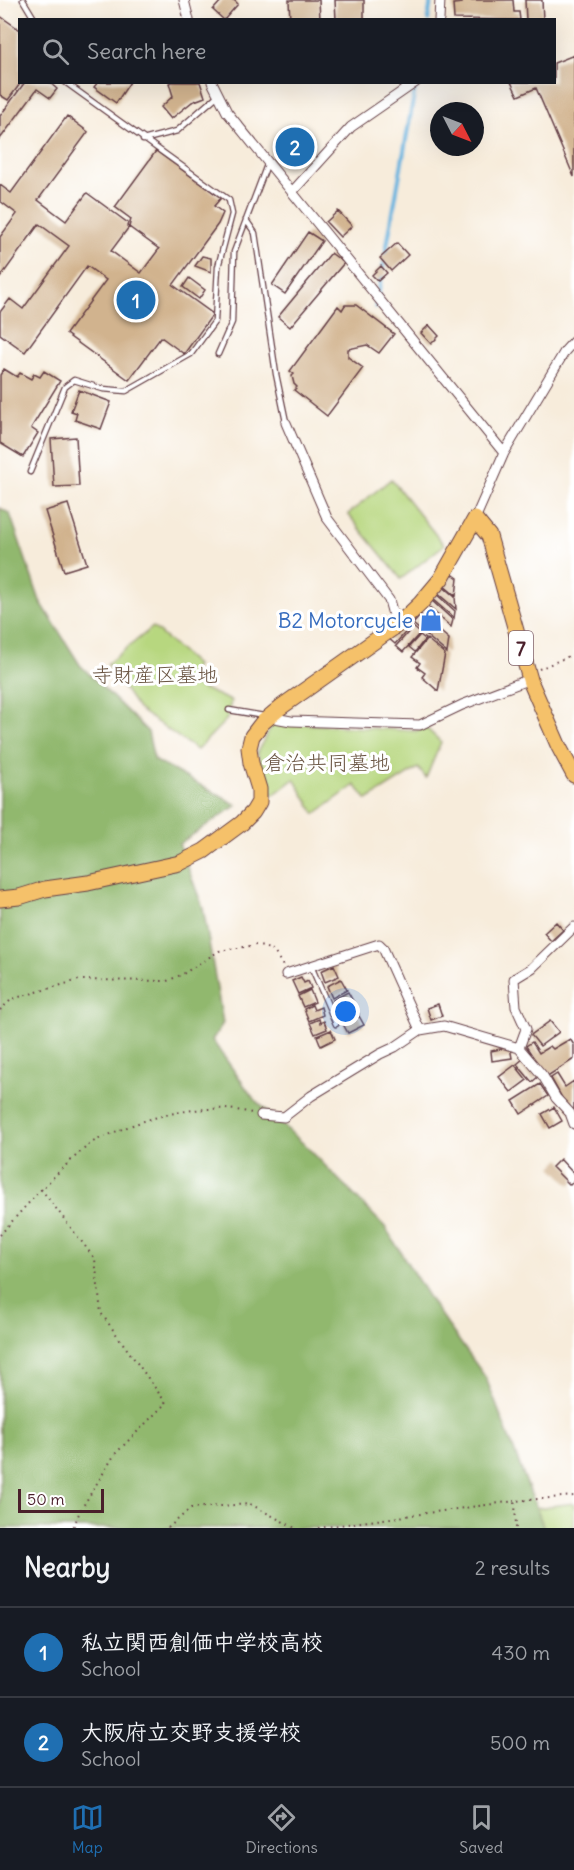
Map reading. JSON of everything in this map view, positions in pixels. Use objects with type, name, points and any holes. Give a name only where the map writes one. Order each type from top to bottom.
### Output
[{"type":"main road","points":[[0,899],[19,897],[45,889],[88,884],[180,863],[204,851],[242,823],[254,812],[259,802],[259,789],[249,748],[252,736],[281,706],[396,626],[420,604],[441,579],[475,519]]},
{"type":"main road","name":"7","points":[[475,519],[489,536],[529,676],[559,747],[574,775]]},
{"type":"street","points":[[184,0],[188,18]]},
{"type":"street","points":[[440,0],[440,18]]},
{"type":"street","points":[[213,84],[227,112],[504,453]]},
{"type":"street","points":[[292,192],[351,127],[413,84]]},
{"type":"street","points":[[475,519],[504,453],[565,351],[574,341]]},
{"type":"street","points":[[286,423],[327,518],[389,600],[396,626]]},
{"type":"street","points":[[269,717],[291,721],[420,725],[529,676]]},
{"type":"street","points":[[519,1048],[526,1029],[516,1006],[514,979],[532,968],[574,927]]},
{"type":"street","points":[[286,974],[379,944],[383,948],[420,1030]]},
{"type":"street","points":[[261,1115],[284,1117],[311,1096],[420,1030],[444,1026],[519,1048],[543,1077],[556,1098],[572,1112],[574,1124]]},
{"type":"lane","points":[[23,0],[34,18]]},
{"type":"lane","points":[[30,472],[65,387],[74,380],[103,389],[126,391],[191,354],[215,321],[218,267],[232,214],[230,200],[68,84]]},
{"type":"lane","points":[[143,140],[177,130],[218,95]]},
{"type":"lane","points":[[218,354],[232,322],[234,252],[268,162]]},
{"type":"lane","points":[[246,220],[255,233],[276,374],[286,423]]},
{"type":"lane","points":[[229,710],[269,717]]},
{"type":"lane","points":[[311,966],[336,1024]]},
{"type":"path","points":[[529,676],[574,654]]},
{"type":"path","points":[[0,1011],[12,999],[79,980],[167,981],[183,974],[219,951],[256,945],[273,950],[286,974]]},
{"type":"path","points":[[0,1235],[41,1189],[92,1143],[138,1122],[178,1113],[233,1108],[261,1115]]},
{"type":"path","points":[[41,1189],[95,1259],[101,1313],[166,1403],[115,1454],[80,1511],[73,1528]]},
{"type":"path","points":[[318,1528],[515,1501],[574,1496]]},
{"type":"path","points":[[515,1501],[516,1528]]},
{"type":"path","points":[[168,1528],[191,1508],[250,1504],[295,1528]]},
{"type":"green space","points":[[391,479],[444,545],[401,579],[348,514]]},
{"type":"green space","points":[[0,508],[10,514],[40,601],[80,665],[148,732],[154,760],[237,805],[179,844],[203,908],[223,1023],[212,1040],[254,1099],[307,1147],[385,1227],[434,1306],[486,1378],[544,1528],[0,1528]]},
{"type":"green space","name":"寺財産区墓地","points":[[153,627],[196,665],[188,682],[231,701],[227,719],[197,750],[138,709],[107,664]]},
{"type":"green space","name":"倉治共同墓地","points":[[274,722],[416,731],[425,727],[441,742],[426,778],[418,768],[367,800],[355,785],[315,814],[294,779],[272,796],[257,752]]},
{"type":"green space","points":[[574,1503],[574,1528],[533,1528],[529,1509]]},
{"type":"building","points":[[222,0],[234,0],[238,4],[226,18],[222,18],[213,10]]},
{"type":"building","points":[[289,0],[319,0],[320,18],[290,18]]},
{"type":"building","points":[[335,0],[364,0],[364,18],[336,18]]},
{"type":"building","points":[[462,0],[513,0],[514,12],[519,12],[520,18],[454,18],[453,4],[462,3]]},
{"type":"building","points":[[525,0],[542,0],[543,18],[526,18]]},
{"type":"building","points":[[0,16],[18,29],[18,84],[20,84],[8,100],[0,95]]},
{"type":"building","points":[[574,55],[574,177],[536,88],[518,96],[512,84],[556,84],[556,62]]},
{"type":"building","points":[[24,84],[51,84],[57,89],[50,98],[37,89],[0,139],[0,116]]},
{"type":"building","points":[[96,84],[129,84],[116,103],[94,87]]},
{"type":"building","points":[[169,84],[201,84],[205,97],[192,102],[171,119],[161,107],[173,96]]},
{"type":"building","points":[[67,116],[88,132],[38,200],[66,221],[87,193],[128,223],[129,227],[131,219],[115,207],[156,151],[221,198],[214,206],[223,213],[218,224],[173,285],[213,314],[184,354],[161,337],[129,380],[66,334],[106,280],[87,266],[25,352],[0,334],[0,312],[10,299],[23,309],[69,246],[39,224],[0,278],[0,237],[17,214],[0,201],[0,185],[11,193]],"holes":[[[129,227],[159,249],[141,273],[111,251]]]},
{"type":"building","points":[[338,211],[352,226],[340,237],[326,222]]},
{"type":"building","points":[[308,232],[322,241],[285,294],[272,285]]},
{"type":"building","points":[[397,243],[408,255],[391,271],[380,258]]},
{"type":"building","points":[[331,253],[344,263],[290,327],[278,317]]},
{"type":"building","points":[[202,256],[211,258],[211,272],[195,266]]},
{"type":"building","points":[[381,266],[387,273],[378,281],[372,275]]},
{"type":"building","points":[[189,278],[205,290],[199,299],[183,287]]},
{"type":"building","points":[[345,305],[356,305],[394,334],[379,353],[367,345],[348,349],[348,357],[363,368],[327,416],[294,390],[297,387],[292,376],[294,374],[290,371],[338,306],[342,310]]},
{"type":"building","points":[[429,325],[439,336],[431,344],[421,333]]},
{"type":"building","points":[[4,369],[17,377],[20,373],[31,379],[34,374],[40,377],[44,371],[60,381],[31,428],[38,433],[23,457],[0,443],[0,375]]},
{"type":"building","points":[[79,390],[111,402],[101,429],[75,420],[77,413],[71,411]]},
{"type":"building","points":[[76,437],[79,486],[54,487],[51,439]]},
{"type":"building","points":[[68,504],[87,564],[64,571],[45,511]]},
{"type":"building","points":[[451,573],[458,578],[456,596],[442,584]]},
{"type":"building","points":[[442,586],[455,597],[456,609],[436,592]]},
{"type":"building","points":[[435,593],[455,611],[454,618],[431,598]]},
{"type":"building","points":[[431,600],[453,620],[451,627],[426,605]]},
{"type":"building","points":[[421,615],[449,639],[447,653],[413,624]]},
{"type":"building","points":[[406,621],[411,626],[395,644],[387,637]]},
{"type":"building","points":[[413,627],[420,633],[403,652],[396,646]]},
{"type":"building","points":[[420,635],[425,639],[415,652],[409,647]]},
{"type":"building","points":[[427,639],[445,654],[438,691],[422,677],[425,673],[417,667],[420,663],[412,657]]},
{"type":"building","points":[[556,922],[563,930],[551,941],[544,933]]},
{"type":"building","points":[[334,965],[339,976],[325,982],[321,971]]},
{"type":"building","points":[[301,977],[304,983],[308,981],[311,988],[298,994],[292,981]]},
{"type":"building","points":[[341,979],[347,990],[332,998],[327,986]]},
{"type":"building","points":[[310,990],[315,1002],[303,1007],[298,996]]},
{"type":"building","points":[[348,992],[354,1003],[339,1010],[333,1000]]},
{"type":"building","points":[[438,1004],[442,1016],[431,1020],[427,1008]]},
{"type":"building","points":[[312,1005],[314,1010],[321,1007],[323,1015],[309,1021],[304,1009]]},
{"type":"building","points":[[354,1005],[359,1014],[345,1021],[340,1012]]},
{"type":"building","points":[[359,1016],[364,1025],[348,1033],[343,1024]]},
{"type":"building","points":[[319,1019],[320,1023],[324,1021],[327,1029],[315,1034],[310,1023]]},
{"type":"building","points":[[550,1021],[559,1032],[540,1046],[531,1035]]},
{"type":"building","points":[[331,1030],[335,1039],[321,1046],[317,1036]]},
{"type":"building","points":[[570,1039],[574,1045],[574,1059],[546,1077],[526,1046],[532,1042],[539,1053],[550,1046],[553,1049]]},
{"type":"building","points":[[510,1047],[512,1058],[492,1061],[491,1051]]},
{"type":"building","points":[[524,1058],[539,1076],[532,1082],[517,1064]]},
{"type":"building","points":[[515,1065],[527,1080],[511,1092],[499,1077]]},
{"type":"building","points":[[557,1074],[565,1087],[574,1081],[574,1110],[570,1112],[551,1078]]},
{"type":"building","points":[[540,1084],[548,1096],[521,1114],[513,1101]]},
{"type":"building","points":[[554,1107],[562,1121],[550,1128],[542,1114]]},
{"type":"building","points":[[560,1159],[574,1174],[574,1181],[570,1185],[552,1167]]},
{"type":"waterway","points":[[428,18],[431,0]]},
{"type":"waterway","points":[[376,307],[416,84]]},
{"type":"place","name":"大阪府立交野支援学校","points":[[295,147]]},
{"type":"place","name":"私立関西創価中学校高校","points":[[136,300]]},
{"type":"place","name":"B2 Motorcycle","points":[[431,620]]}]
